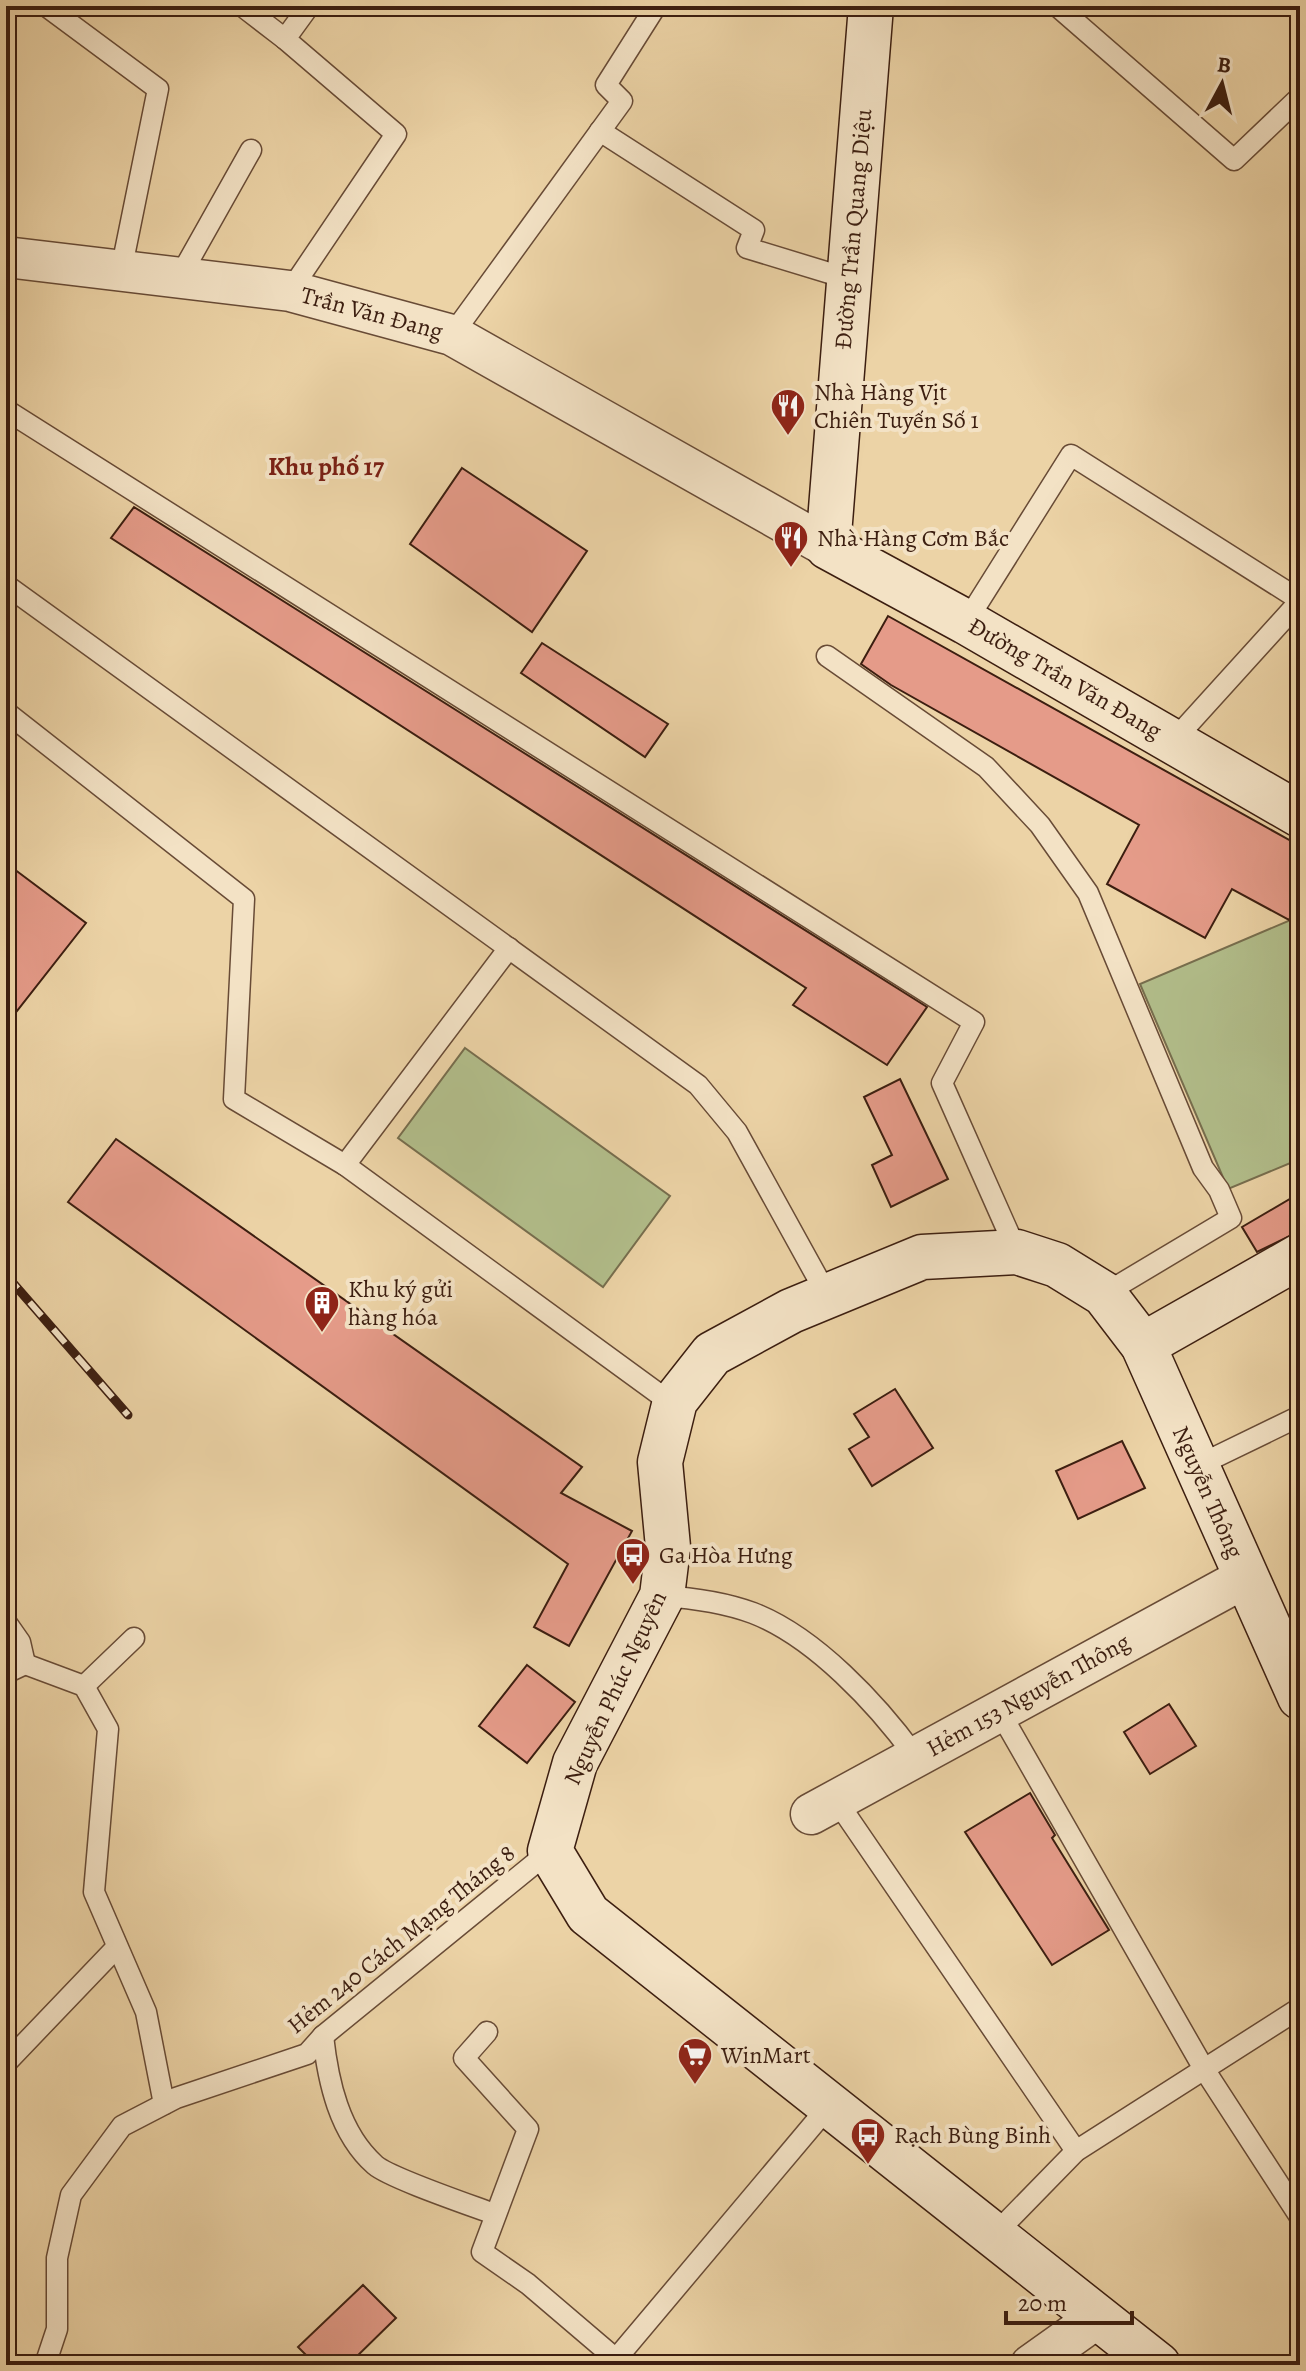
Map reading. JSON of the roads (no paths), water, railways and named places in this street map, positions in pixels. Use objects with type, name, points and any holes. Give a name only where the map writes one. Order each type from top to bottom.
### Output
[{"type":"street","name":"Đường Trần Quang Diệu","points":[[828,547],[871,6]]},
{"type":"street","name":"Trần Văn Ðang","points":[[6,257],[290,291],[452,335],[828,547]]},
{"type":"street","name":"Đường Trần Văn Đang","points":[[828,547],[1174,740],[1300,815]]},
{"type":"street","name":"Nguyễn Phúc Nguyên","points":[[550,1851],[575,1763],[662,1596],[668,1547],[660,1462],[674,1405],[712,1354],[827,1295],[922,1257],[1017,1252],[1057,1265],[1104,1294]]},
{"type":"street","points":[[1143,1345],[1300,1256]]},
{"type":"street","name":"Nguyễn Thông","points":[[1104,1294],[1143,1345],[1300,1697]]},
{"type":"street","name":"Hẻm 153 Nguyễn Thông","points":[[824,1807],[998,1709],[1246,1577]]},
{"type":"street","points":[[550,1851],[588,1914],[828,2107],[1158,2365]]},
{"type":"street","points":[[1031,2365],[1097,2318]]},
{"type":"lane","points":[[46,6],[158,89],[121,271]]},
{"type":"lane","points":[[285,39],[309,6]]},
{"type":"lane","points":[[452,335],[622,101],[606,85],[656,6]]},
{"type":"lane","points":[[1057,6],[1234,160],[1300,97]]},
{"type":"lane","points":[[246,9],[396,134],[290,291]]},
{"type":"lane","points":[[600,131],[754,230],[747,248],[849,279]]},
{"type":"lane","points":[[179,278],[251,150]]},
{"type":"lane","points":[[6,410],[974,1022],[942,1083],[1017,1252]]},
{"type":"lane","points":[[966,622],[1071,455],[1300,600],[1174,740]]},
{"type":"lane","points":[[6,585],[698,1085],[737,1132],[827,1295]]},
{"type":"lane","points":[[827,656],[986,767],[1040,825],[1088,893],[1203,1168],[1225,1204],[1231,1218],[1104,1294]]},
{"type":"lane","points":[[6,712],[244,899],[234,1099],[345,1165],[674,1405]]},
{"type":"lane","points":[[345,1165],[509,948]]},
{"type":"lane","points":[[1197,1466],[1300,1416]]},
{"type":"lane","points":[[662,1596],[728,1604],[782,1628],[816,1652],[885,1715],[915,1756]]},
{"type":"lane","points":[[6,1622],[20,1642],[25,1664]]},
{"type":"lane","points":[[84,1686],[134,1638]]},
{"type":"lane","points":[[6,1673],[25,1664],[84,1686],[108,1729],[94,1892],[146,2012],[164,2104]]},
{"type":"lane","points":[[998,1709],[1204,2069],[1300,2217]]},
{"type":"lane","points":[[824,1807],[1076,2151]]},
{"type":"lane","name":"Hẻm 240 Cách Mạng Tháng 8","points":[[45,2365],[57,2329],[57,2258],[71,2195],[122,2126],[164,2104],[307,2054],[323,2036],[550,1851]]},
{"type":"lane","points":[[6,2063],[117,1947]]},
{"type":"lane","points":[[993,2236],[1076,2151],[1300,2008]]},
{"type":"lane","points":[[487,2032],[464,2058],[528,2129],[482,2252],[528,2284],[613,2362],[828,2107]]},
{"type":"lane","points":[[323,2036],[333,2093],[348,2129],[376,2166],[494,2214]]},
{"type":"railway","points":[[6,1275],[128,1415]]},
{"type":"place","name":"Nhà Hàng Vịt Chiên Tuyến Số 1","points":[[788,437]]},
{"type":"place","name":"Nhà Hàng Cơm Bắc","points":[[791,569]]},
{"type":"place","name":"Khu ký gửi hàng hóa","points":[[322,1334]]},
{"type":"place","name":"Ga Hòa Hưng","points":[[633,1586]]},
{"type":"place","name":"WinMart","points":[[695,2086]]},
{"type":"place","name":"Rạch Bùng Binh","points":[[868,2166]]},
{"type":"district","name":"Khu phố 17","points":[[326,466]]}]
